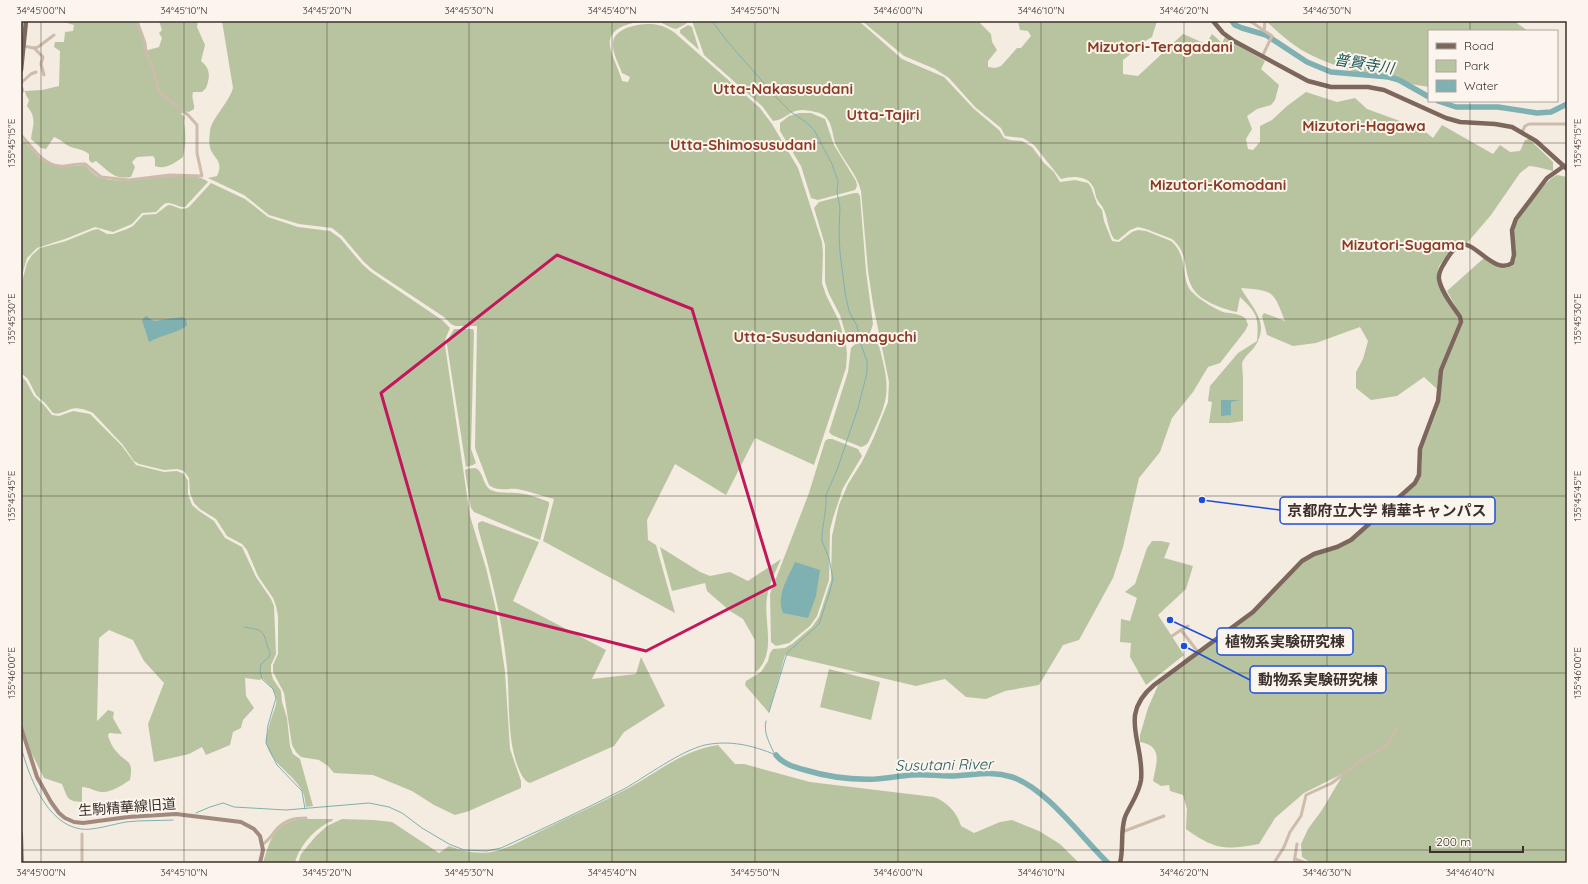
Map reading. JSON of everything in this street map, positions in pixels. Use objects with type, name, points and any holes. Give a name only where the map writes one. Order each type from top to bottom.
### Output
[{"type":"main road","points":[[21,70],[23,31],[26,21]]},
{"type":"main road","points":[[1120,863],[1122,853],[1122,832],[1125,817],[1140,782],[1141,772],[1135,722],[1136,707],[1146,692],[1252,612],[1302,561],[1314,554],[1338,547],[1350,540],[1416,483],[1419,475],[1420,449],[1438,401],[1441,370],[1461,322],[1461,319],[1440,283],[1439,276],[1441,269],[1456,247],[1462,245],[1470,247],[1498,265],[1505,266],[1510,264],[1514,258],[1512,233],[1516,219],[1547,178],[1566,166],[1536,141],[1522,132],[1501,125],[1460,122],[1446,118],[1384,90],[1368,87],[1331,87],[1304,79],[1230,39],[1213,21]]},
{"type":"street","points":[[21,135],[35,152],[50,163],[58,166],[85,164],[101,177],[129,180],[170,175],[202,176],[197,154],[197,125],[188,115],[158,92],[153,68],[146,53],[145,43],[137,21]]},
{"type":"street","points":[[1250,21],[1272,36],[1262,56]]},
{"type":"street","points":[[1264,31],[1265,21]]},
{"type":"street","points":[[23,46],[34,48],[38,47],[54,35]]},
{"type":"street","points":[[34,48],[43,57],[41,64],[44,75]]},
{"type":"street","points":[[21,83],[31,74],[36,72]]},
{"type":"street","points":[[21,86],[23,91]]},
{"type":"street","points":[[1522,132],[1525,126],[1529,124],[1567,124]]},
{"type":"street","points":[[1172,636],[1188,626]]},
{"type":"street","points":[[1181,630],[1198,652]]},
{"type":"street","name":"生駒精華線旧道","points":[[21,727],[37,777],[50,802],[59,814],[74,822],[83,823],[128,817],[183,814],[244,823],[257,832],[263,844]]},
{"type":"street","points":[[1274,863],[1284,847],[1290,832],[1301,816],[1306,795],[1332,783],[1366,757],[1386,746],[1397,729]]},
{"type":"street","points":[[1122,832],[1164,816]]},
{"type":"street","points":[[260,863],[263,854],[263,844],[268,841],[277,829],[287,821],[295,818],[306,818]]},
{"type":"street","points":[[21,834],[22,863]]},
{"type":"street","points":[[82,834],[82,863]]},
{"type":"street","points":[[1294,863],[1297,844]]},
{"type":"street","points":[[1295,859],[1306,863]]},
{"type":"highlighted area","points":[[557,255],[692,309],[775,585],[646,651],[440,599],[381,393]]},
{"type":"green space","points":[[60,21],[137,21],[146,50],[148,50],[159,47],[162,38],[159,33],[162,30],[159,21],[198,21],[197,27],[205,45],[201,61],[207,67],[209,77],[206,88],[202,92],[193,92],[192,97],[194,109],[189,112],[184,111],[181,114],[185,117],[185,147],[183,157],[173,164],[159,167],[155,166],[155,159],[153,156],[137,157],[132,162],[135,167],[131,177],[125,178],[115,176],[96,161],[92,163],[89,160],[89,154],[69,146],[54,137],[46,149],[41,148],[31,139],[33,118],[27,106],[29,100],[25,91],[42,90],[59,86],[60,51],[54,47],[55,42],[64,42],[65,32],[73,31],[74,25]]},
{"type":"green space","points":[[222,21],[644,21],[635,22],[620,28],[610,39],[612,55],[622,81],[628,82],[630,77],[622,73],[616,58],[613,47],[615,37],[631,26],[646,24],[662,26],[675,33],[760,108],[772,124],[798,168],[822,242],[822,283],[826,295],[839,321],[846,344],[847,354],[846,368],[814,465],[755,438],[726,495],[675,464],[647,520],[648,540],[656,545],[675,613],[543,541],[554,499],[522,490],[499,489],[492,487],[489,485],[475,448],[477,326],[455,326],[451,324],[444,317],[373,270],[364,262],[342,236],[332,228],[299,224],[269,215],[244,195],[208,178],[217,176],[219,171],[218,160],[210,148],[209,138],[211,127],[231,94],[233,88]]},
{"type":"green space","points":[[652,21],[688,21],[686,24],[676,29],[659,22]]},
{"type":"green space","points":[[692,21],[859,21],[902,59],[944,77],[974,109],[999,130],[1004,138],[1022,141],[1032,147],[1044,163],[1054,172],[1060,182],[1075,180],[1088,183],[1097,204],[1102,210],[1104,221],[1112,241],[1119,242],[1132,232],[1138,230],[1146,231],[1171,241],[1177,247],[1180,254],[1186,281],[1192,292],[1203,301],[1223,312],[1238,315],[1246,319],[1248,325],[1245,331],[1220,363],[1208,367],[1193,392],[1172,418],[1160,452],[1139,478],[1123,547],[1113,578],[1079,640],[1063,645],[1039,685],[1005,691],[986,699],[966,697],[945,679],[916,686],[785,655],[769,713],[745,685],[746,681],[761,672],[773,649],[785,648],[792,644],[812,627],[819,617],[831,580],[832,536],[839,505],[848,484],[862,462],[874,437],[888,402],[889,382],[873,304],[868,271],[861,191],[853,173],[836,145],[830,122],[823,115],[804,110],[795,111],[781,119],[773,121],[762,106],[704,55]]},
{"type":"green space","points":[[862,21],[978,21],[991,34],[992,42],[997,50],[988,61],[988,67],[995,68],[1001,66],[1017,48],[1021,48],[1031,36],[1028,31],[1020,30],[1018,21],[1157,21],[1152,37],[1123,60],[1123,74],[1138,76],[1183,34],[1206,44],[1212,34],[1222,43],[1225,37],[1265,61],[1261,69],[1279,85],[1275,100],[1271,105],[1257,109],[1247,116],[1252,129],[1246,139],[1248,149],[1253,150],[1260,142],[1260,126],[1272,120],[1287,106],[1306,92],[1337,102],[1355,98],[1367,109],[1422,129],[1433,138],[1442,125],[1493,154],[1500,145],[1510,152],[1520,151],[1525,140],[1529,139],[1553,162],[1553,171],[1529,166],[1520,173],[1491,215],[1467,243],[1461,242],[1454,245],[1439,266],[1437,277],[1459,321],[1439,369],[1437,389],[1424,377],[1397,396],[1371,400],[1356,388],[1356,372],[1363,359],[1368,341],[1360,327],[1316,343],[1293,346],[1267,335],[1262,316],[1264,313],[1285,321],[1275,298],[1271,294],[1260,290],[1241,288],[1257,314],[1261,327],[1257,343],[1242,363],[1243,421],[1209,423],[1212,402],[1208,401],[1210,386],[1238,353],[1257,341],[1258,326],[1256,316],[1250,307],[1240,297],[1237,312],[1225,309],[1212,304],[1195,292],[1187,275],[1181,250],[1172,239],[1138,227],[1130,230],[1118,240],[1114,239],[1110,232],[1104,210],[1096,197],[1094,188],[1086,179],[1069,177],[1061,179],[1034,145],[1023,138],[1005,136],[1001,128],[975,107],[949,78],[935,69],[904,56]]},
{"type":"green space","points":[[1266,21],[1514,21],[1527,30],[1428,30],[1428,87],[1398,82],[1351,71],[1307,53]]},
{"type":"green space","points":[[688,25],[692,27],[699,50],[680,33],[680,30]]},
{"type":"green space","points":[[799,113],[811,113],[825,119],[834,145],[856,181],[857,186],[855,190],[818,200],[811,198],[801,166],[780,131],[780,123],[789,116]]},
{"type":"green space","points":[[21,138],[40,158],[51,165],[63,167],[84,165],[101,178],[127,180],[187,176],[199,178],[208,182],[185,207],[166,203],[156,212],[142,213],[132,224],[113,232],[95,227],[37,248],[27,258],[21,279]]},
{"type":"green space","points":[[1557,175],[1567,177],[1567,863],[1311,863],[1302,857],[1301,844],[1308,829],[1322,810],[1344,773],[1304,793],[1275,818],[1259,844],[1237,847],[1221,847],[1205,841],[1186,829],[1187,809],[1183,795],[1170,791],[1169,785],[1161,786],[1153,781],[1157,757],[1153,747],[1140,742],[1140,735],[1148,708],[1159,683],[1187,657],[1228,631],[1272,595],[1304,562],[1314,556],[1335,550],[1385,512],[1417,484],[1421,474],[1422,450],[1438,408],[1443,370],[1463,323],[1462,318],[1447,291],[1484,258],[1495,266],[1501,268],[1508,268],[1513,264],[1516,258],[1514,234],[1517,221],[1546,183]]},
{"type":"green space","points":[[211,183],[245,199],[268,217],[298,227],[330,231],[340,238],[362,264],[371,272],[442,320],[450,328],[445,340],[445,345],[470,516],[486,568],[496,610],[505,672],[510,749],[521,781],[521,788],[469,811],[455,815],[434,805],[412,791],[373,775],[334,773],[328,766],[319,760],[301,757],[292,745],[284,693],[273,672],[273,665],[278,654],[278,616],[276,606],[273,598],[258,576],[247,550],[242,544],[227,536],[216,519],[200,509],[194,503],[190,493],[189,478],[184,471],[177,469],[164,470],[139,464],[134,461],[123,445],[91,412],[76,408],[60,413],[53,413],[36,395],[28,379],[21,373],[21,285],[27,263],[32,255],[40,248],[66,241],[93,230],[98,229],[107,234],[113,234],[127,229],[133,226],[143,215],[156,214],[168,205],[181,209],[189,207]]},
{"type":"green space","points":[[858,193],[860,196],[866,271],[873,324],[870,333],[851,342],[847,339],[840,315],[829,294],[825,282],[825,245],[814,208],[819,202]]},
{"type":"green space","points":[[454,329],[473,329],[474,332],[471,449],[476,463],[466,467],[447,345],[447,341]]},
{"type":"green space","points":[[870,336],[877,337],[886,374],[887,389],[883,408],[876,426],[868,443],[861,447],[832,435],[829,432],[848,372],[851,348]]},
{"type":"green space","points":[[21,376],[26,381],[34,396],[52,415],[59,416],[73,411],[90,414],[122,446],[136,465],[164,472],[177,471],[184,474],[188,481],[188,494],[192,505],[214,521],[225,538],[242,547],[256,577],[274,606],[276,654],[271,665],[271,672],[273,679],[281,691],[282,702],[287,718],[290,746],[293,754],[300,759],[313,806],[306,807],[304,796],[297,783],[277,763],[269,751],[266,738],[275,708],[276,697],[270,685],[262,678],[260,680],[245,678],[246,696],[254,708],[243,720],[241,728],[233,732],[230,745],[206,755],[202,747],[189,754],[154,762],[148,724],[164,683],[144,661],[133,640],[109,630],[99,638],[97,721],[108,710],[114,712],[113,718],[122,734],[109,733],[108,736],[111,744],[130,765],[130,780],[105,792],[82,787],[82,802],[70,800],[62,784],[44,778],[31,752],[21,721]]},
{"type":"green space","points":[[832,439],[858,449],[862,456],[843,488],[833,518],[830,530],[829,580],[817,616],[810,626],[789,643],[776,646],[771,642],[770,594],[809,493],[825,441]]},
{"type":"green space","points":[[475,468],[480,472],[486,485],[491,490],[524,494],[549,502],[540,540],[474,512],[471,508],[465,471],[466,469]]},
{"type":"green space","points":[[482,521],[539,542],[513,601],[606,650],[592,679],[636,674],[641,657],[665,706],[624,732],[614,746],[530,783],[521,774],[513,750],[504,642],[495,593],[478,528],[478,523]]},
{"type":"green space","points":[[1152,541],[1170,543],[1164,558],[1193,566],[1186,589],[1158,615],[1184,655],[1146,685],[1130,657],[1131,643],[1120,642],[1121,619],[1130,621],[1137,598],[1125,592],[1135,584],[1147,548]]},
{"type":"green space","points":[[660,547],[700,572],[710,576],[730,572],[748,581],[781,559],[768,592],[766,606],[768,645],[763,663],[757,671],[755,672],[755,640],[743,619],[730,611],[707,591],[705,583],[672,591]]},
{"type":"green space","points":[[829,669],[880,682],[871,720],[820,707]]},
{"type":"green space","points":[[718,745],[735,764],[744,764],[810,782],[934,797],[951,808],[957,816],[961,826],[974,833],[1000,822],[1012,820],[1039,831],[1060,844],[1079,863],[298,863],[301,854],[316,836],[327,826],[342,819],[392,822],[439,853],[449,846],[472,852],[484,853],[496,851],[516,843],[617,794],[686,755],[697,750]]},
{"type":"green space","points":[[298,819],[333,819],[314,832],[300,850],[295,863],[263,863],[274,835],[283,826]]},
{"type":"water","points":[[146,316],[154,321],[182,317],[186,319],[187,325],[181,329],[149,342],[142,320]]},
{"type":"water","points":[[1221,399],[1240,400],[1231,402],[1231,415],[1221,416]]},
{"type":"water","points":[[795,562],[820,570],[816,596],[808,618],[783,613],[781,606],[782,593],[786,580]]},
{"type":"waterway","points":[[21,32],[23,21]]},
{"type":"waterway","points":[[712,21],[727,41],[776,97],[791,112],[806,122],[814,130],[832,164],[838,181],[837,192],[840,208],[840,253],[845,292],[849,311],[857,326],[860,342],[867,361],[867,373],[858,408],[837,470],[826,495],[822,541],[829,558],[833,579],[829,594],[819,624],[787,653],[769,712]]},
{"type":"waterway","name":"普賢寺川","points":[[1232,21],[1235,25],[1242,28],[1266,35],[1307,62],[1331,72],[1389,77],[1399,80],[1428,96]]},
{"type":"waterway","name":"普賢寺川","points":[[1441,102],[1456,107],[1498,107],[1537,113],[1551,112],[1567,104]]},
{"type":"waterway","points":[[244,627],[260,631],[264,635],[270,654],[269,657],[261,664],[260,670],[262,679],[273,689],[276,698],[268,725],[266,743],[277,765],[302,791],[305,809]]},
{"type":"waterway","points":[[766,721],[766,734],[775,755]]},
{"type":"waterway","points":[[196,813],[223,803],[234,807],[286,810],[369,803],[389,807],[402,813],[422,828],[449,844],[464,850],[486,851],[501,848],[594,804],[624,789],[674,758],[695,748],[705,745],[732,743],[750,746],[776,755]]},
{"type":"waterway","points":[[21,747],[34,784],[41,797],[49,809],[58,818],[69,825],[86,829],[126,822],[173,820]]},
{"type":"waterway","name":"Susutani River","points":[[776,755],[785,763],[797,768],[831,776],[858,779],[876,779],[908,775],[949,776],[996,774],[1012,777],[1025,783],[1050,802],[1108,863]]},
{"type":"place","name":"京都府立大学 精華キャンパス","points":[[1202,500]]},
{"type":"place","name":"植物系実験研究棟","points":[[1170,620]]},
{"type":"place","name":"動物系実験研究棟","points":[[1184,646]]},
{"type":"district","name":"Mizutori-Teragadani","points":[[1160,47]]},
{"type":"district","name":"Utta-Nakasusudani","points":[[783,89]]},
{"type":"district","name":"Utta-Tajiri","points":[[883,115]]},
{"type":"district","name":"Mizutori-Hagawa","points":[[1364,126]]},
{"type":"district","name":"Utta-Shimosusudani","points":[[743,145]]},
{"type":"district","name":"Mizutori-Komodani","points":[[1218,185]]},
{"type":"district","name":"Mizutori-Sugama","points":[[1403,245]]},
{"type":"district","name":"Utta-Susudaniyamaguchi","points":[[825,337]]}]
